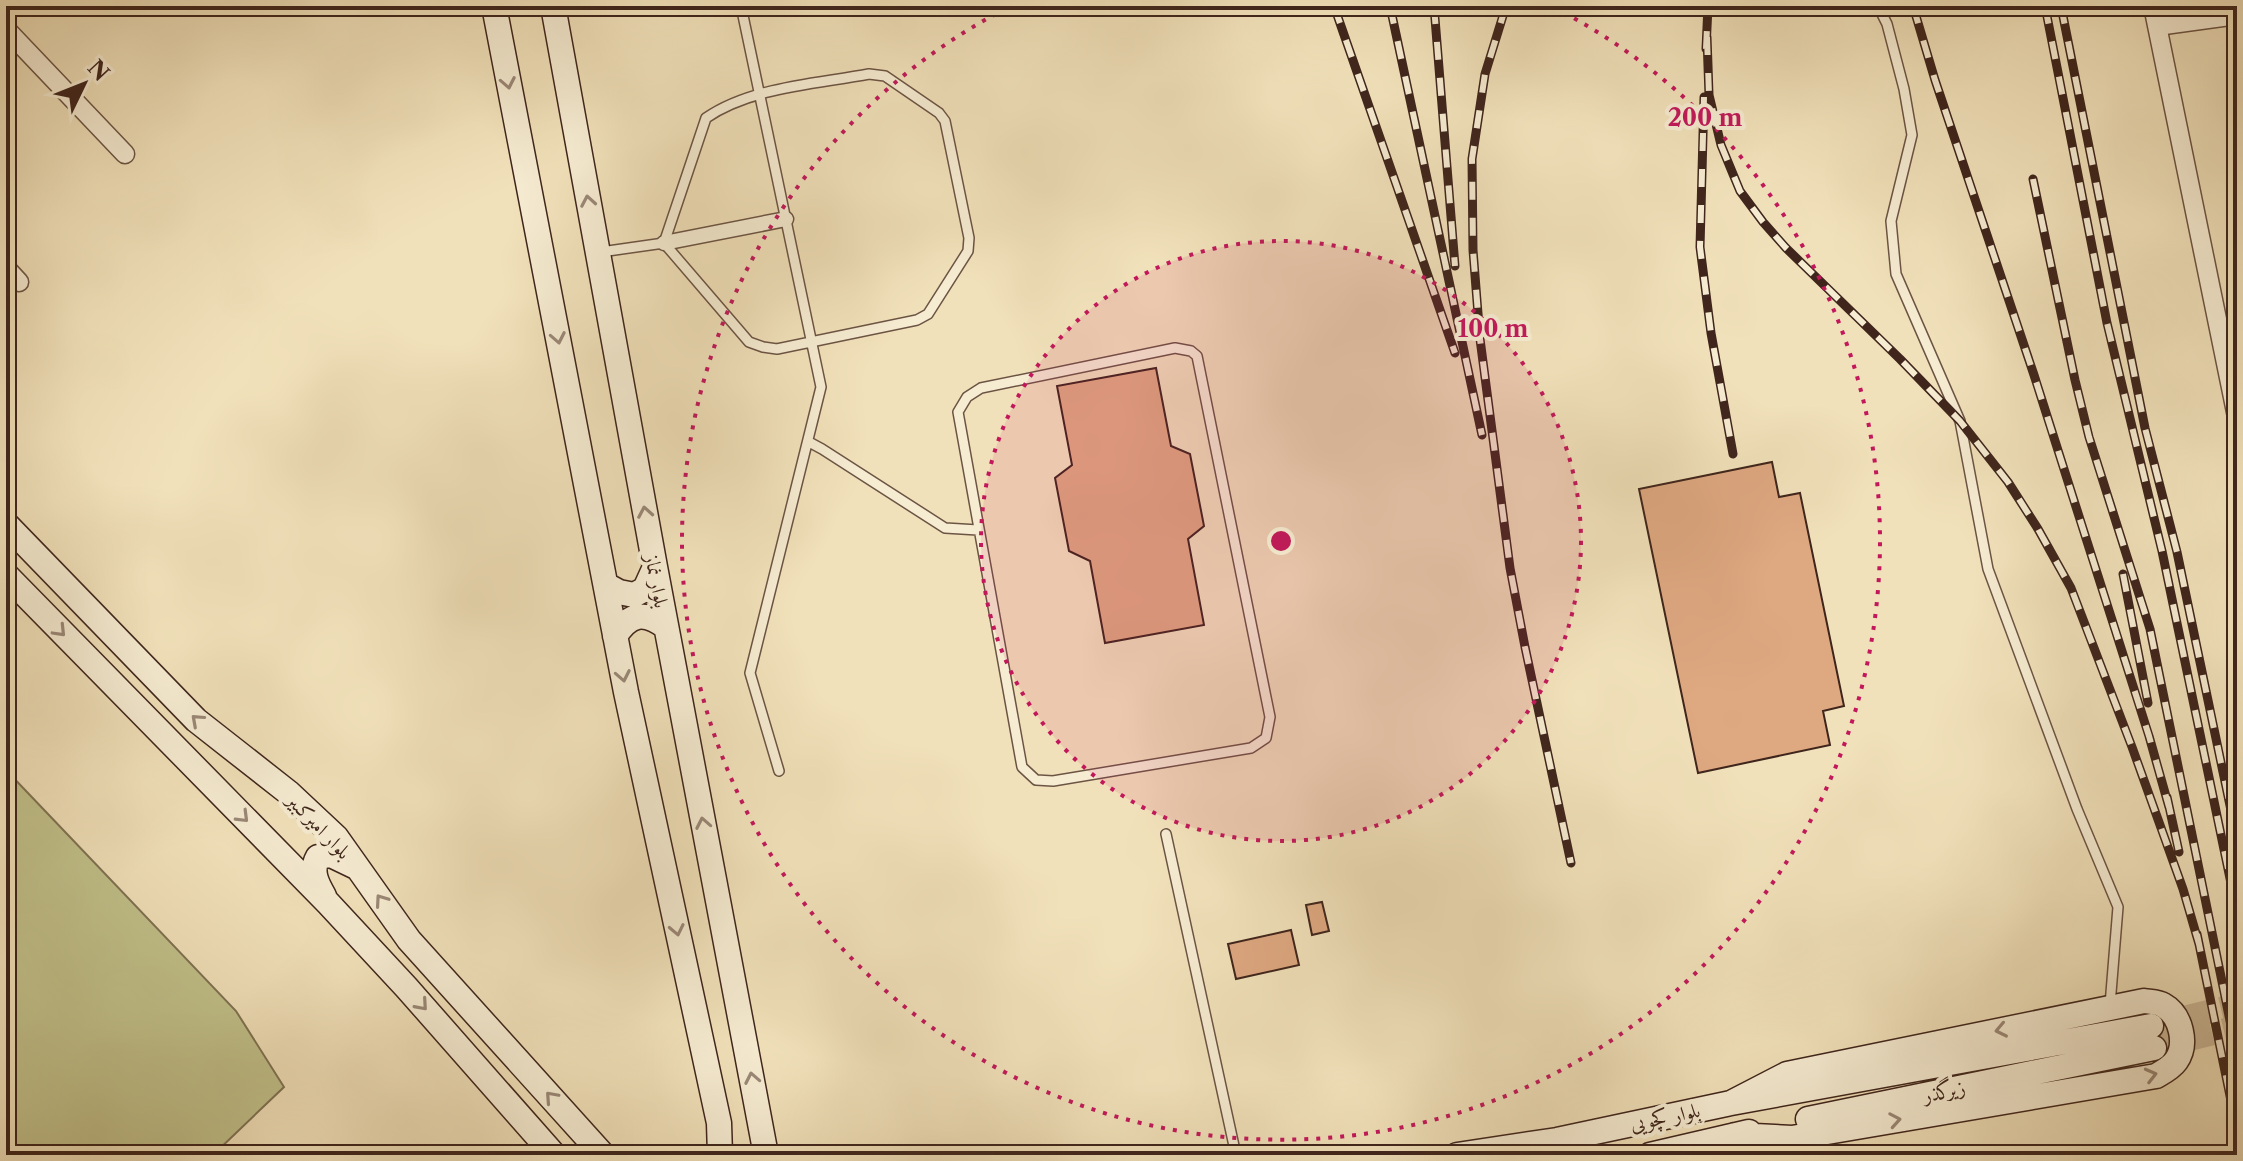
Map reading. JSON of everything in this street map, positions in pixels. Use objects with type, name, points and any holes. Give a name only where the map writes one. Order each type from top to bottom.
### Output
[{"type":"main road","points":[[494,6],[615,636],[719,1123],[720,1155]]},
{"type":"main road","name":"بلوار نماز","points":[[553,6],[766,1155]]},
{"type":"main road","name":"بلوار امیرکبیر","points":[[6,524],[196,720],[314,814],[336,837],[409,940],[603,1155]]},
{"type":"main road","points":[[606,585],[634,595],[645,589],[655,567]]},
{"type":"main road","points":[[6,575],[328,903],[554,1155]]},
{"type":"main road","points":[[615,636],[624,623],[638,616],[654,618],[666,627]]},
{"type":"main road","points":[[328,903],[315,879],[314,863],[318,857],[331,855],[358,868]]},
{"type":"main road","points":[[1731,1103],[1787,1074],[2144,1001],[2161,1003],[2170,1010],[2181,1030],[2182,1048],[2176,1061],[2156,1076],[1792,1138],[1735,1135]]},
{"type":"main road","name":"زیرگذر","points":[[1731,1103],[2153,1037],[1735,1135]]},
{"type":"main road","name":"بلوار کچویی","points":[[1457,1155],[1557,1140],[1731,1103]]},
{"type":"main road","name":"بلوار کچویی","points":[[1650,1155],[1735,1135]]},
{"type":"street","points":[[2153,6],[2237,417]]},
{"type":"street","points":[[2157,26],[2237,15]]},
{"type":"street","points":[[6,29],[125,154]]},
{"type":"street","points":[[664,243],[786,219]]},
{"type":"lane","points":[[741,6],[821,387],[750,673],[779,771]]},
{"type":"lane","points":[[1878,6],[1887,24],[1912,135],[1891,221],[1896,274],[1960,421],[1988,569],[2077,809],[2118,907],[2109,1008]]},
{"type":"lane","points":[[869,74],[885,76],[939,113],[945,121],[969,238],[968,251],[928,314],[917,320],[812,343],[777,349],[763,347],[749,342],[664,243],[706,118],[723,107],[759,94],[869,74]]},
{"type":"lane","points":[[598,253],[664,243]]},
{"type":"lane","points":[[1175,348],[1191,351],[1197,356],[1270,717],[1266,738],[1251,748],[1053,781],[1036,780],[1022,767],[978,530],[958,412],[967,397],[981,388],[1160,351],[1175,348]]},
{"type":"lane","points":[[809,442],[945,528],[978,530]]},
{"type":"lane","points":[[1166,834],[1236,1155]]},
{"type":"green space","points":[[6,770],[236,1011],[284,1087],[213,1155],[6,1155]]},
{"type":"building","points":[[1156,368],[1171,446],[1190,454],[1204,526],[1188,539],[1204,625],[1105,643],[1090,561],[1069,551],[1055,478],[1072,465],[1057,386]]},
{"type":"building","points":[[1772,462],[1779,497],[1800,493],[1844,706],[1823,711],[1830,745],[1698,773],[1639,489]]},
{"type":"building","points":[[1322,902],[1329,931],[1312,935],[1306,905]]},
{"type":"building","points":[[1291,930],[1299,965],[1236,979],[1228,944]]},
{"type":"tunnel","points":[[2151,1026],[2237,1005]]},
{"type":"tunnel","points":[[2154,1048],[2237,1027]]},
{"type":"railway","points":[[1334,6],[1455,353]]},
{"type":"railway","points":[[1390,6],[1482,435]]},
{"type":"railway","points":[[1434,6],[1455,266]]},
{"type":"railway","points":[[1506,6],[1485,74],[1472,159],[1473,250],[1480,339],[1510,568],[1571,863]]},
{"type":"railway","points":[[1706,49],[1708,6]]},
{"type":"railway","points":[[1913,6],[2034,375],[2169,807]]},
{"type":"railway","points":[[2045,6],[2107,323],[2162,551],[2237,912]]},
{"type":"railway","points":[[2061,6],[2145,428],[2177,552],[2237,839]]},
{"type":"railway","points":[[1707,37],[1709,95],[1721,145],[1740,191],[1786,248],[1960,421],[2008,482],[2071,588],[2132,747],[2183,889],[2199,944]]},
{"type":"railway","points":[[1704,97],[1700,247],[1711,333],[1733,454]]},
{"type":"railway","points":[[2033,179],[2089,437],[2150,629],[2237,1055]]},
{"type":"railway","points":[[2123,574],[2148,703]]},
{"type":"railway","points":[[2167,797],[2179,852]]},
{"type":"railway","points":[[2197,934],[2237,1130]]}]
